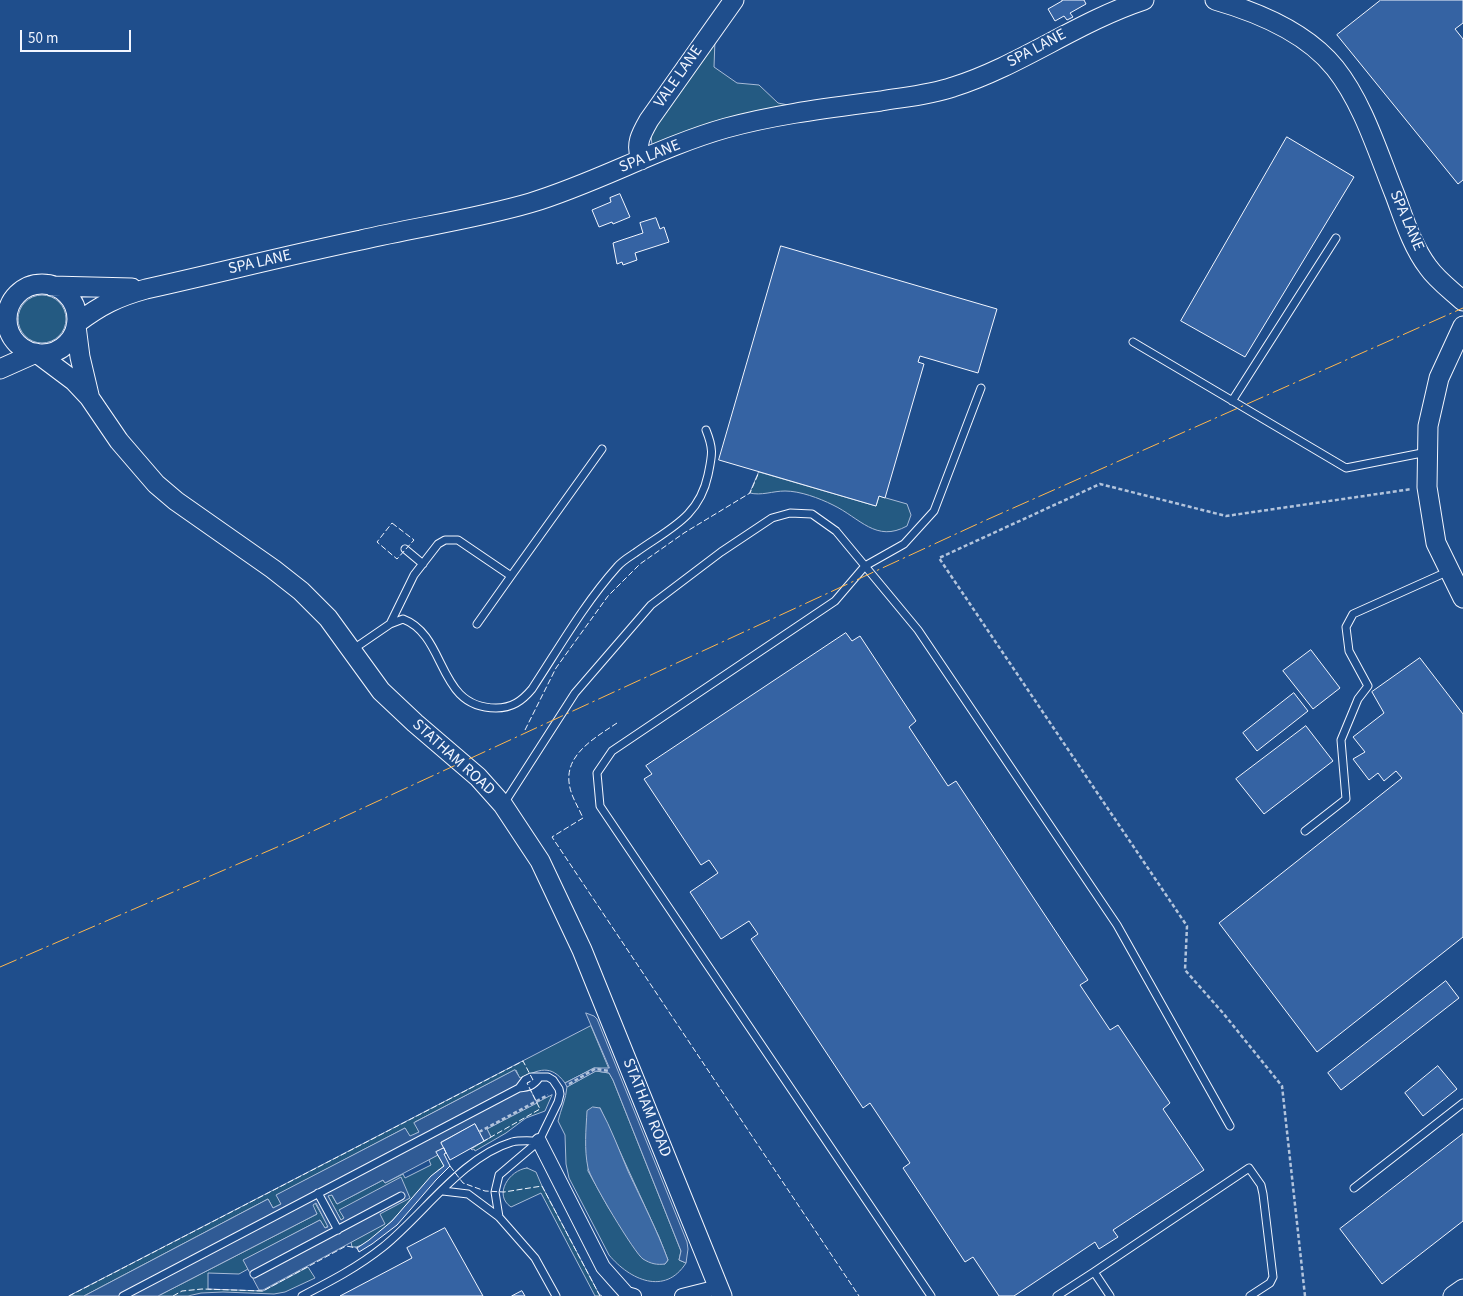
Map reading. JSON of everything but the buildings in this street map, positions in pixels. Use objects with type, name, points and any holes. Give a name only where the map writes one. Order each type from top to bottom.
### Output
[{"type":"street","name":"VALE LANE","points":[[642,160],[638,146],[639,139],[649,120],[734,0]]},
{"type":"street","name":"SPA LANE","points":[[76,325],[99,307],[113,300],[146,289],[363,239],[489,214],[553,196],[685,142],[723,129],[758,120],[951,88],[991,73],[1109,12],[1144,0]]},
{"type":"street","name":"SPA LANE","points":[[1215,0],[1250,12],[1282,27],[1310,45],[1334,67],[1349,89],[1366,124],[1418,253],[1438,278],[1463,301]]},
{"type":"street","points":[[39,285],[60,289],[68,296],[76,313],[76,325],[73,336],[58,350],[48,354],[37,354],[26,350],[11,336],[8,326],[4,322],[11,304],[18,294],[28,288],[39,285]]},
{"type":"street","name":"SPA LANE","points":[[50,286],[146,289]]},
{"type":"street","name":"STATHAM ROAD","points":[[76,325],[80,357],[89,397]]},
{"type":"street","points":[[1463,326],[1439,378],[1428,426],[1427,487],[1436,544],[1463,598]]},
{"type":"street","points":[[0,370],[37,354]]},
{"type":"street","name":"STATHAM ROAD","points":[[37,354],[74,381],[89,397],[119,441],[156,484],[176,501],[301,591],[328,618],[380,691],[414,723],[478,777],[503,805],[540,861],[582,950],[720,1291]]},
{"type":"street","points":[[539,1141],[603,1267],[627,1294],[634,1296]]},
{"type":"street","points":[[1453,1296],[1463,1289]]},
{"type":"street","points":[[682,1296],[720,1291]]},
{"type":"lane","points":[[1232,401],[1336,238]]},
{"type":"lane","points":[[1133,342],[1346,468],[1428,452]]},
{"type":"lane","points":[[931,1296],[600,806],[597,773],[612,751],[835,601],[865,566],[904,544],[934,511],[981,388]]},
{"type":"lane","points":[[351,650],[390,624],[403,619],[416,626],[429,641],[450,682],[463,698],[487,708],[501,708],[514,705],[524,699],[588,603],[619,565],[669,530],[696,506],[705,491],[712,456],[712,448],[706,430]]},
{"type":"lane","points":[[477,624],[602,449]]},
{"type":"lane","points":[[503,805],[574,693],[651,605],[721,552],[772,518],[790,513],[812,514],[836,531],[918,630],[1117,925],[1230,1126]]},
{"type":"lane","points":[[390,624],[414,575],[438,544],[445,540],[458,540],[511,576]]},
{"type":"lane","points":[[405,549],[423,564]]},
{"type":"lane","points":[[1305,831],[1346,799],[1341,740],[1358,699],[1368,686],[1349,651],[1346,627],[1353,614],[1449,571]]},
{"type":"lane","points":[[123,1296],[519,1088],[525,1080],[531,1077],[548,1077],[553,1080],[559,1089],[558,1102],[539,1141],[499,1175],[495,1192],[499,1217]]},
{"type":"lane","points":[[1354,1188],[1463,1103]]},
{"type":"lane","points":[[302,1296],[359,1266],[411,1223],[464,1169],[478,1158],[513,1141],[539,1141]]},
{"type":"lane","points":[[1057,1296],[1249,1168],[1260,1185],[1263,1194],[1273,1278],[1270,1283],[1250,1296]]},
{"type":"lane","points":[[443,1191],[468,1194],[499,1217],[535,1258],[556,1296]]},
{"type":"lane","points":[[318,1193],[338,1230]]},
{"type":"lane","points":[[254,1274],[401,1196]]},
{"type":"lane","points":[[1094,1272],[1110,1296]]},
{"type":"path","points":[[1304,1296],[1282,1086],[1223,1013],[1185,970],[1186,926],[939,558],[1100,484],[1226,516],[1427,487]]},
{"type":"path","points":[[479,1132],[596,1069],[610,1071]]},
{"type":"shaded area","points":[[715,40],[714,67],[737,83],[759,85],[778,103],[788,105],[693,131],[652,145],[653,122]]},
{"type":"shaded area","points":[[37,295],[47,295],[56,299],[62,305],[66,319],[62,333],[56,339],[47,343],[37,343],[28,339],[22,333],[18,324],[18,314],[22,305],[28,299]]},
{"type":"shaded area","points":[[759,472],[876,506],[879,496],[907,504],[911,515],[907,526],[896,531],[886,532],[877,530],[868,527],[843,510],[809,495],[785,491],[750,493]]},
{"type":"shaded area","points":[[586,1013],[597,1019],[687,1242],[686,1263],[679,1260],[681,1251],[609,1073],[596,1071],[567,1087],[565,1083],[594,1068],[609,1068]]},
{"type":"shaded area","points":[[591,1026],[609,1069],[594,1068],[565,1083],[555,1073],[550,1071],[539,1071],[520,1079],[516,1070],[415,1122],[419,1132],[410,1137],[405,1128],[277,1195],[281,1204],[273,1208],[268,1199],[84,1296],[69,1296]]},
{"type":"shaded area","points":[[515,1070],[520,1078],[529,1074],[533,1080],[527,1083],[537,1103],[487,1129],[491,1137],[484,1141],[475,1124],[441,1142],[444,1148],[437,1152],[438,1155],[385,1183],[383,1180],[337,1204],[332,1195],[328,1196],[341,1220],[344,1218],[339,1210],[401,1177],[410,1198],[380,1214],[385,1224],[263,1290],[259,1290],[243,1260],[320,1220],[325,1228],[328,1227],[316,1203],[313,1205],[317,1214],[158,1296],[84,1296],[268,1199],[273,1208],[281,1204],[276,1195],[405,1128],[410,1136],[419,1132],[414,1123]]},
{"type":"shaded area","points":[[596,1071],[609,1073],[613,1080],[681,1251],[679,1260],[686,1263],[678,1273],[668,1279],[658,1282],[637,1277],[617,1264],[609,1255],[569,1178],[566,1164],[565,1135],[558,1121],[567,1087]],"holes":[[[600,1108],[668,1260],[665,1264],[642,1258],[608,1207],[588,1171]]]},
{"type":"shaded area","points":[[552,1095],[545,1111],[526,1118],[506,1133],[475,1151],[471,1149],[491,1137],[487,1129]]},
{"type":"shaded area","points":[[593,1107],[600,1108],[608,1123],[664,1249],[668,1260],[665,1264],[651,1263],[638,1254],[596,1186],[588,1168],[586,1147],[587,1111]]},
{"type":"shaded area","points":[[438,1155],[444,1166],[433,1175],[383,1230],[372,1239],[352,1247],[351,1242],[384,1224],[340,1210],[344,1218],[341,1220],[328,1196],[331,1194],[337,1204],[383,1180],[385,1183],[403,1174],[405,1178],[431,1165],[429,1160]]},
{"type":"shaded area","points":[[527,1168],[536,1172],[599,1294],[602,1296],[595,1296],[541,1193],[511,1207],[506,1202],[503,1196],[505,1184],[514,1173]]},
{"type":"shaded area","points":[[315,1203],[328,1226],[325,1228],[320,1220],[244,1260],[248,1269],[239,1274],[208,1273],[208,1289],[263,1291],[308,1267],[315,1278],[285,1292],[274,1294],[223,1292],[201,1293],[188,1296],[158,1296],[317,1214],[312,1205]]},
{"type":"fence","points":[[525,730],[556,668],[608,596],[640,564],[684,533],[750,493],[759,472]]},
{"type":"fence","points":[[392,523],[414,540],[397,559],[377,542],[392,523]]},
{"type":"fence","points":[[617,723],[587,744],[573,762],[569,772],[569,784],[583,818],[552,837],[859,1296]]},
{"type":"fence","points":[[69,1296],[523,1061],[533,1080],[527,1083],[540,1109],[484,1141]]},
{"type":"fence","points":[[450,1166],[463,1183],[485,1191],[504,1192],[542,1186],[600,1296]]},
{"type":"fence","points":[[173,1296],[182,1291],[202,1289],[263,1291],[346,1246],[357,1248]]},
{"type":"power","points":[[0,967],[298,838],[984,521],[1463,308]]}]
